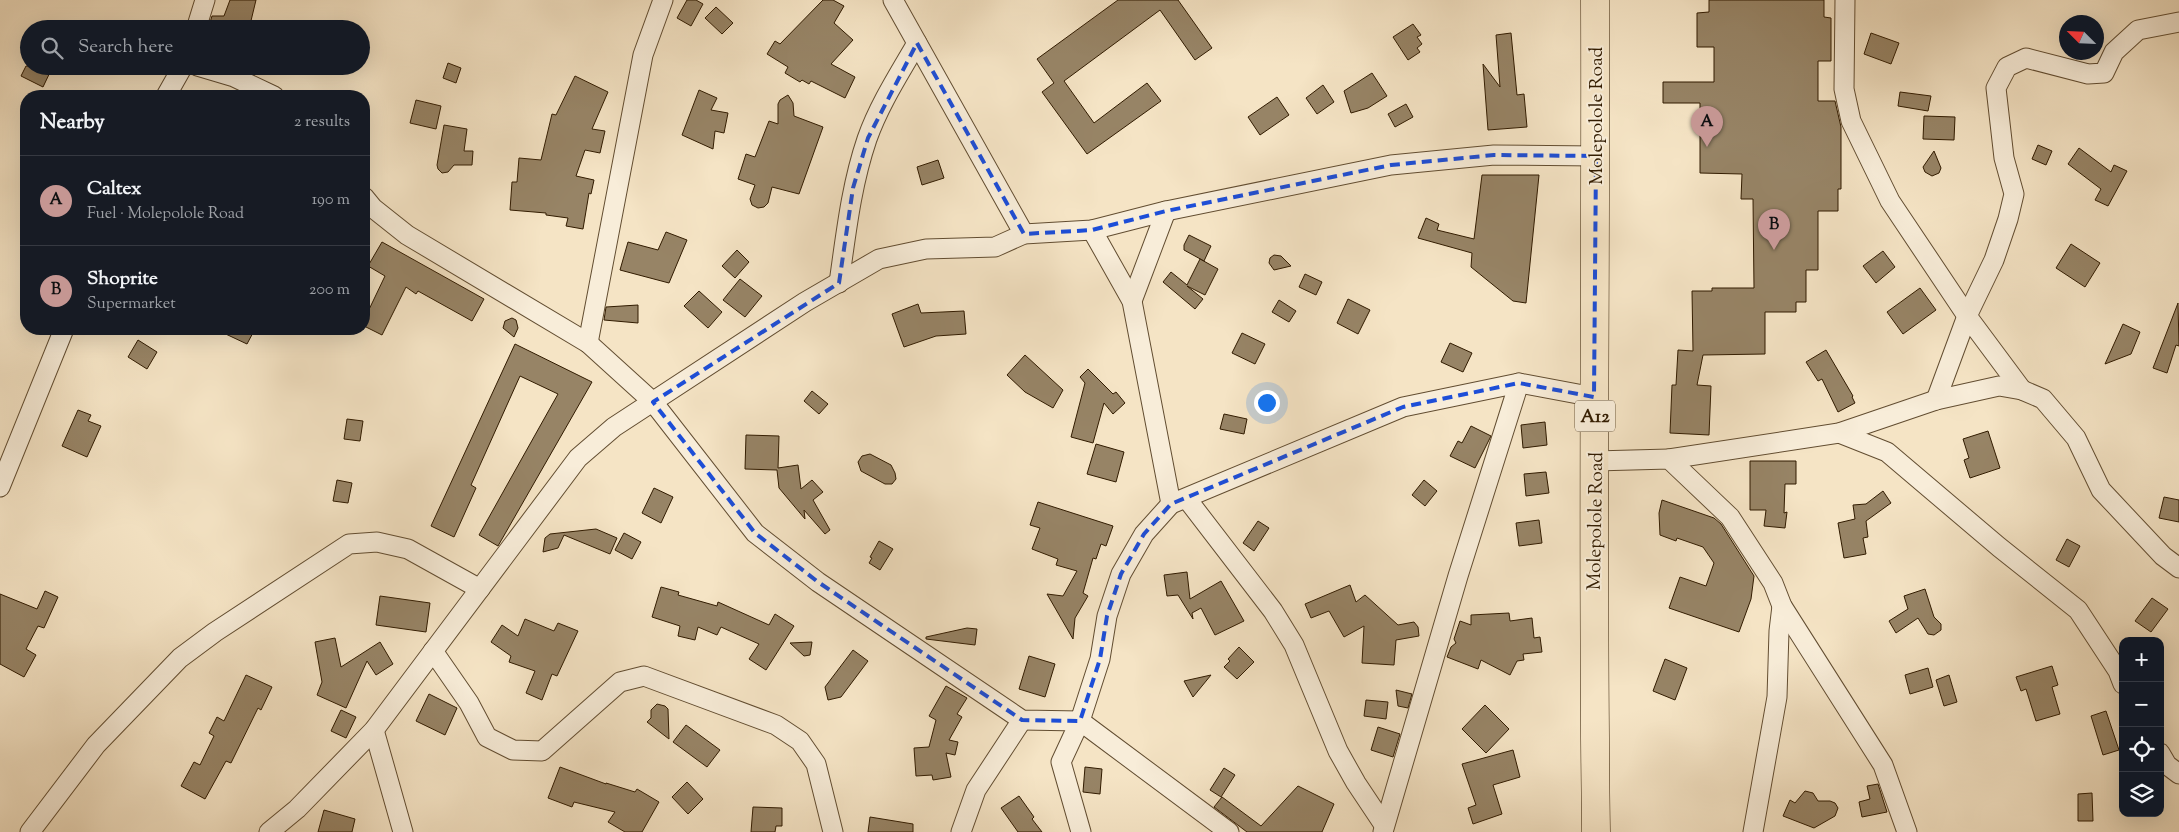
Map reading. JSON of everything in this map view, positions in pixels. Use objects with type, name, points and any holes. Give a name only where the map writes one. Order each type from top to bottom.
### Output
[{"type":"main road","name":"Molepolole Road","points":[[1595,0],[1596,156],[1593,620],[1596,832]]},
{"type":"street","points":[[199,20],[205,0]]},
{"type":"street","points":[[588,343],[643,55],[663,0]]},
{"type":"street","points":[[1844,0],[1844,89],[1851,121],[1890,201],[1967,316],[2022,390]]},
{"type":"street","points":[[890,2],[917,43],[1024,234]]},
{"type":"street","points":[[1936,400],[1967,316],[1994,260],[2008,220],[2014,194],[2004,158],[1996,88],[2007,67],[2026,58],[2088,74],[2104,73],[2114,52],[2138,30],[2179,22]]},
{"type":"street","points":[[838,283],[853,188],[868,138],[889,93],[917,43]]},
{"type":"street","points":[[169,90],[177,75]]},
{"type":"street","points":[[227,75],[261,90]]},
{"type":"street","points":[[270,832],[297,809],[374,730],[578,458],[614,427],[805,302],[880,259],[926,249],[995,247],[1024,234],[1092,230],[1166,211],[1391,165],[1494,155],[1596,156]]},
{"type":"street","points":[[370,204],[407,234],[588,343],[653,402],[755,533],[818,582],[1022,720],[1080,721],[1229,832]]},
{"type":"street","points":[[1132,300],[1166,211]]},
{"type":"street","points":[[1092,230],[1132,300],[1149,384],[1179,502],[1274,611],[1307,672],[1338,751],[1384,828]]},
{"type":"street","points":[[0,487],[62,335]]},
{"type":"street","points":[[1081,832],[1061,762],[1080,721],[1100,659],[1108,616],[1121,574],[1144,534],[1179,502],[1403,407],[1519,383],[1594,397]]},
{"type":"street","points":[[1384,828],[1458,576],[1519,383]]},
{"type":"street","points":[[1595,461],[1669,459],[1839,433],[1936,400],[1999,386],[2022,390],[2043,399],[2076,438],[2101,490],[2163,556],[2179,568]]},
{"type":"street","points":[[1839,433],[1887,452],[1998,547],[2078,610],[2118,671],[2122,682]]},
{"type":"street","points":[[1669,459],[1730,517],[1773,583],[1782,606],[1882,765],[1908,832]]},
{"type":"street","points":[[30,832],[96,745],[180,658],[215,632],[349,544],[377,542],[408,549],[480,589]]},
{"type":"street","points":[[1753,832],[1777,697],[1779,631],[1782,606]]},
{"type":"street","points":[[433,651],[469,703],[487,737],[512,750],[542,751],[620,682],[644,676],[776,725],[800,741],[816,764],[833,832]]},
{"type":"street","points":[[961,832],[976,790],[1022,720]]},
{"type":"street","points":[[374,730],[403,832]]},
{"type":"street","points":[[2164,760],[2167,765],[2179,774]]},
{"type":"highlighted area","points":[[917,43],[1024,234],[1092,230],[1166,211],[1391,165],[1494,155],[1596,156],[1594,397],[1519,383],[1403,407],[1171,504],[1144,534],[1121,574],[1107,616],[1100,659],[1080,721],[1022,720],[818,582],[755,533],[653,402],[839,283],[853,188],[868,138]]},
{"type":"building","points":[[230,0],[256,0],[251,20],[211,20],[212,16],[224,16]]},
{"type":"building","points":[[687,0],[696,0],[703,4],[691,26],[677,18]]},
{"type":"building","points":[[823,0],[833,0],[844,6],[834,23],[853,40],[831,64],[855,77],[845,98],[811,81],[809,84],[802,80],[800,82],[785,73],[788,67],[767,54],[775,41],[780,44]]},
{"type":"building","points":[[1118,0],[1178,0],[1212,48],[1195,60],[1160,10],[1064,81],[1094,123],[1147,83],[1161,101],[1087,154],[1042,92],[1054,83],[1037,59]]},
{"type":"building","points":[[1709,0],[1824,0],[1824,17],[1831,18],[1831,61],[1818,61],[1818,101],[1835,101],[1841,127],[1841,189],[1838,189],[1838,211],[1818,211],[1818,270],[1806,270],[1806,302],[1796,302],[1796,312],[1765,312],[1765,354],[1703,355],[1697,385],[1711,386],[1709,435],[1670,433],[1672,385],[1676,385],[1678,350],[1693,351],[1692,291],[1712,291],[1712,288],[1754,288],[1753,199],[1741,199],[1742,174],[1700,173],[1700,103],[1663,103],[1663,82],[1714,82],[1714,47],[1697,47],[1697,13],[1709,12]]},
{"type":"building","points":[[716,7],[733,23],[722,34],[705,18]]},
{"type":"building","points":[[1413,24],[1421,35],[1417,37],[1422,44],[1417,48],[1420,52],[1408,60],[1393,37]]},
{"type":"building","points":[[1511,33],[1517,95],[1524,94],[1527,127],[1488,130],[1483,64],[1500,87],[1496,35]]},
{"type":"building","points":[[1871,33],[1899,43],[1891,64],[1864,54]]},
{"type":"building","points":[[448,63],[461,68],[456,83],[443,78]]},
{"type":"building","points":[[1372,73],[1387,96],[1368,108],[1351,113],[1344,91]]},
{"type":"building","points":[[22,75],[49,75],[43,87]]},
{"type":"building","points":[[575,76],[608,92],[592,129],[605,131],[600,153],[585,150],[576,176],[594,180],[591,194],[589,193],[583,229],[566,226],[568,218],[546,215],[546,213],[510,210],[512,182],[517,182],[519,158],[541,160],[552,114],[556,115]]},
{"type":"building","points":[[1323,85],[1334,102],[1317,114],[1306,98]]},
{"type":"building","points":[[699,90],[717,98],[711,110],[728,113],[724,133],[715,131],[713,149],[682,135]]},
{"type":"building","points":[[1900,92],[1931,96],[1928,111],[1898,106]]},
{"type":"building","points":[[788,95],[793,103],[794,116],[823,127],[799,194],[772,187],[768,203],[764,207],[758,208],[752,205],[750,199],[755,185],[738,179],[746,154],[755,157],[769,121],[778,124],[778,104],[780,100]]},
{"type":"building","points":[[1277,97],[1289,115],[1260,135],[1248,117]]},
{"type":"building","points":[[416,100],[441,106],[436,129],[410,123]]},
{"type":"building","points":[[1406,104],[1413,117],[1395,127],[1388,114]]},
{"type":"building","points":[[1924,116],[1955,117],[1954,140],[1923,139]]},
{"type":"building","points":[[444,125],[467,129],[464,151],[473,151],[472,165],[454,165],[448,172],[442,173],[438,169],[437,165]]},
{"type":"building","points":[[2038,145],[2052,151],[2046,165],[2032,159]]},
{"type":"building","points":[[2079,148],[2111,172],[2114,165],[2127,171],[2108,206],[2095,200],[2101,189],[2068,164]]},
{"type":"building","points":[[1934,151],[1941,168],[1939,173],[1932,176],[1925,172],[1923,167]]},
{"type":"building","points":[[938,160],[944,178],[922,185],[917,167]]},
{"type":"building","points":[[1482,175],[1539,175],[1526,303],[1513,301],[1471,267],[1472,253],[1418,238],[1426,218],[1439,224],[1437,230],[1474,239]]},
{"type":"building","points":[[666,232],[687,240],[669,283],[620,270],[628,242],[658,250]]},
{"type":"building","points":[[1189,235],[1211,246],[1204,261],[1184,250],[1184,245]]},
{"type":"building","points":[[382,242],[484,299],[472,321],[418,291],[416,294],[406,287],[382,335],[370,329],[370,307],[385,276],[370,267],[370,263]]},
{"type":"building","points":[[2071,244],[2100,263],[2085,287],[2056,268]]},
{"type":"building","points":[[737,250],[749,262],[735,278],[722,266]]},
{"type":"building","points":[[1883,251],[1895,267],[1876,283],[1863,266]]},
{"type":"building","points":[[1274,255],[1281,256],[1291,266],[1274,270],[1269,263],[1270,258]]},
{"type":"building","points":[[1200,259],[1218,269],[1205,295],[1187,286],[1203,299],[1195,309],[1163,282],[1171,272],[1187,285]]},
{"type":"building","points":[[1305,274],[1322,282],[1316,295],[1299,287]]},
{"type":"building","points":[[740,279],[762,296],[745,317],[723,300]]},
{"type":"building","points":[[1920,288],[1936,310],[1903,334],[1887,312]]},
{"type":"building","points":[[699,291],[722,312],[708,328],[684,306]]},
{"type":"building","points":[[1348,299],[1370,310],[1358,334],[1337,323]]},
{"type":"building","points":[[1279,300],[1296,311],[1289,322],[1272,312]]},
{"type":"building","points":[[2178,303],[2179,346],[2176,345],[2167,373],[2153,368]]},
{"type":"building","points":[[918,304],[921,313],[964,311],[966,334],[936,336],[904,347],[892,314]]},
{"type":"building","points":[[638,305],[638,323],[604,320],[606,307]]},
{"type":"building","points":[[512,318],[516,320],[518,328],[514,337],[503,328],[505,321]]},
{"type":"building","points":[[2123,324],[2140,332],[2131,354],[2105,364]]},
{"type":"building","points":[[1242,333],[1265,344],[1255,364],[1232,353]]},
{"type":"building","points":[[228,335],[252,335],[247,344]]},
{"type":"building","points":[[138,340],[157,352],[147,369],[128,357]]},
{"type":"building","points":[[1450,343],[1472,353],[1463,372],[1441,362]]},
{"type":"building","points":[[515,344],[592,382],[498,546],[479,535],[558,394],[520,376],[471,485],[476,488],[454,537],[431,526]]},
{"type":"building","points":[[1826,350],[1853,396],[1855,403],[1838,412],[1822,379],[1818,381],[1806,362]]},
{"type":"building","points":[[1025,355],[1063,390],[1053,408],[1025,392],[1007,375]]},
{"type":"building","points":[[1088,369],[1113,394],[1116,392],[1125,403],[1113,414],[1104,403],[1093,443],[1071,437],[1085,383],[1080,377]]},
{"type":"building","points":[[812,391],[828,404],[819,414],[804,401]]},
{"type":"building","points":[[78,410],[91,415],[88,421],[101,426],[87,457],[62,446]]},
{"type":"building","points":[[1224,414],[1247,419],[1244,434],[1220,429]]},
{"type":"building","points":[[347,419],[363,421],[360,441],[344,439]]},
{"type":"building","points":[[1545,422],[1547,445],[1523,448],[1521,425]]},
{"type":"building","points":[[1471,426],[1491,436],[1475,468],[1450,456],[1458,441],[1462,443]]},
{"type":"building","points":[[1988,431],[2000,468],[1970,478],[1964,460],[1969,458],[1963,439]]},
{"type":"building","points":[[746,435],[779,436],[778,468],[798,465],[801,489],[812,480],[823,492],[813,500],[830,530],[825,534],[804,510],[805,519],[779,488],[777,470],[745,469]]},
{"type":"building","points":[[1096,444],[1124,452],[1116,482],[1087,474]]},
{"type":"building","points":[[870,454],[891,465],[896,479],[892,484],[885,484],[861,471],[858,462],[862,456]]},
{"type":"building","points":[[1750,461],[1796,461],[1796,484],[1785,484],[1784,513],[1787,512],[1785,528],[1764,526],[1766,510],[1750,510]]},
{"type":"building","points":[[1546,472],[1549,493],[1526,496],[1524,474]]},
{"type":"building","points":[[337,480],[352,483],[348,503],[333,501]]},
{"type":"building","points":[[1424,480],[1437,491],[1425,506],[1412,495]]},
{"type":"building","points":[[654,488],[673,497],[661,523],[642,513]]},
{"type":"building","points":[[1883,491],[1891,503],[1866,521],[1868,537],[1863,538],[1866,554],[1844,558],[1838,523],[1855,519],[1853,505],[1866,504]]},
{"type":"building","points":[[2164,497],[2179,500],[2179,522],[2159,518]]},
{"type":"building","points":[[1662,500],[1714,518],[1721,524],[1754,576],[1751,599],[1739,632],[1669,608],[1680,577],[1706,586],[1714,563],[1703,547],[1677,538],[1676,541],[1660,535],[1659,513]]},
{"type":"building","points":[[1038,502],[1113,526],[1106,546],[1101,544],[1096,559],[1093,558],[1083,593],[1088,596],[1075,618],[1073,639],[1047,594],[1063,596],[1077,571],[1056,565],[1058,559],[1032,549],[1040,528],[1030,525]]},
{"type":"building","points":[[1539,520],[1542,543],[1519,546],[1516,523]]},
{"type":"building","points":[[1258,521],[1269,528],[1254,551],[1243,543]]},
{"type":"building","points":[[596,529],[617,538],[610,554],[564,535],[558,548],[543,552],[545,538],[550,534]]},
{"type":"building","points":[[624,533],[641,542],[632,559],[615,550]]},
{"type":"building","points":[[2067,539],[2080,546],[2069,567],[2056,560]]},
{"type":"building","points":[[879,541],[893,549],[880,570],[869,563],[872,558],[870,557]]},
{"type":"building","points":[[1187,572],[1190,599],[1221,581],[1244,621],[1215,635],[1201,608],[1192,613],[1193,619],[1178,595],[1167,596],[1164,575]]},
{"type":"building","points":[[1350,585],[1356,602],[1365,595],[1398,625],[1414,622],[1418,627],[1419,636],[1396,640],[1394,665],[1362,663],[1364,626],[1344,637],[1329,611],[1311,618],[1305,604]]},
{"type":"building","points":[[661,587],[679,592],[678,595],[717,606],[718,602],[769,625],[775,614],[794,626],[766,670],[749,659],[759,644],[721,627],[717,635],[698,627],[695,640],[678,636],[680,626],[652,617]]},
{"type":"building","points":[[1925,589],[1934,617],[1941,624],[1941,630],[1934,635],[1928,634],[1918,618],[1896,633],[1889,621],[1908,609],[1904,596]]},
{"type":"building","points":[[45,591],[58,597],[44,628],[38,626],[26,649],[36,655],[24,677],[0,664],[0,594],[37,609]]},
{"type":"building","points":[[380,596],[430,603],[426,632],[376,625]]},
{"type":"building","points":[[2152,598],[2168,609],[2151,632],[2135,621]]},
{"type":"building","points":[[1509,613],[1510,621],[1532,618],[1534,638],[1540,637],[1542,652],[1523,654],[1524,660],[1517,661],[1510,675],[1481,660],[1478,669],[1447,657],[1451,647],[1456,643],[1454,639],[1460,621],[1471,625],[1471,615]]},
{"type":"building","points":[[525,619],[554,631],[558,623],[578,631],[557,676],[552,674],[542,700],[526,693],[535,671],[509,662],[511,656],[491,642],[502,625],[518,636]]},
{"type":"building","points":[[967,628],[977,629],[975,645],[926,639],[926,637]]},
{"type":"building","points":[[335,638],[341,667],[380,642],[393,664],[376,675],[367,661],[346,708],[317,695],[322,682],[315,642]]},
{"type":"building","points":[[812,642],[810,655],[804,656],[790,643]]},
{"type":"building","points":[[1239,647],[1254,662],[1237,679],[1224,667],[1230,661],[1228,659]]},
{"type":"building","points":[[853,650],[868,661],[841,697],[828,700],[825,687]]},
{"type":"building","points":[[1029,656],[1055,664],[1045,697],[1019,689]]},
{"type":"building","points":[[1665,659],[1687,668],[1675,700],[1653,691]]},
{"type":"building","points":[[2052,666],[2058,685],[2052,687],[2060,714],[2036,721],[2026,689],[2021,691],[2016,677]]},
{"type":"building","points":[[1928,668],[1933,687],[1910,694],[1905,675]]},
{"type":"building","points":[[246,675],[272,687],[261,710],[258,708],[231,763],[226,761],[205,799],[181,786],[194,762],[200,765],[214,736],[209,733],[217,717],[224,721]]},
{"type":"building","points":[[1211,675],[1193,697],[1184,681]]},
{"type":"building","points":[[1949,675],[1957,702],[1944,706],[1936,680]]},
{"type":"building","points":[[946,686],[967,698],[957,714],[962,717],[949,740],[958,742],[955,755],[946,753],[951,777],[933,780],[932,775],[916,776],[914,748],[929,747],[936,720],[929,716]]},
{"type":"building","points":[[1396,690],[1412,694],[1408,708],[1398,706]]},
{"type":"building","points":[[429,694],[457,708],[445,735],[416,721]]},
{"type":"building","points":[[1366,700],[1388,702],[1386,719],[1364,716]]},
{"type":"building","points":[[657,704],[668,709],[669,739],[647,722],[651,718],[651,710]]},
{"type":"building","points":[[1485,705],[1509,729],[1486,753],[1462,729]]},
{"type":"building","points":[[341,710],[356,717],[346,738],[331,731]]},
{"type":"building","points":[[2106,711],[2119,750],[2103,755],[2091,716]]},
{"type":"building","points":[[686,725],[720,750],[707,767],[673,742]]},
{"type":"building","points":[[1378,727],[1400,734],[1393,757],[1371,750]]},
{"type":"building","points":[[1513,750],[1520,777],[1493,785],[1502,814],[1473,824],[1468,808],[1476,805],[1462,764]]},
{"type":"building","points":[[560,767],[606,784],[635,792],[637,789],[659,802],[642,832],[625,832],[608,822],[615,812],[574,802],[572,807],[548,798]]},
{"type":"building","points":[[1085,767],[1102,769],[1100,794],[1083,792]]},
{"type":"building","points":[[1224,768],[1235,775],[1221,797],[1210,790]]},
{"type":"building","points":[[687,782],[703,799],[688,814],[672,797]]},
{"type":"building","points":[[1878,784],[1887,812],[1862,817],[1859,802],[1870,799],[1867,786]]},
{"type":"building","points":[[1298,786],[1334,804],[1322,832],[1247,832],[1214,807],[1222,797],[1261,826]]},
{"type":"building","points":[[1805,791],[1813,793],[1818,801],[1835,803],[1838,808],[1835,816],[1814,828],[1783,816],[1790,800],[1795,803]]},
{"type":"building","points":[[2092,793],[2093,821],[2078,821],[2078,794]]},
{"type":"building","points":[[1019,796],[1042,832],[1018,832],[1001,808]]},
{"type":"building","points":[[753,807],[782,808],[782,826],[776,826],[775,832],[751,832]]},
{"type":"building","points":[[324,810],[355,819],[352,832],[318,832]]},
{"type":"building","points":[[870,817],[913,824],[913,832],[868,832]]},
{"type":"place","name":"Caltex","points":[[1707,147]]},
{"type":"place","name":"Shoprite","points":[[1774,250]]}]
